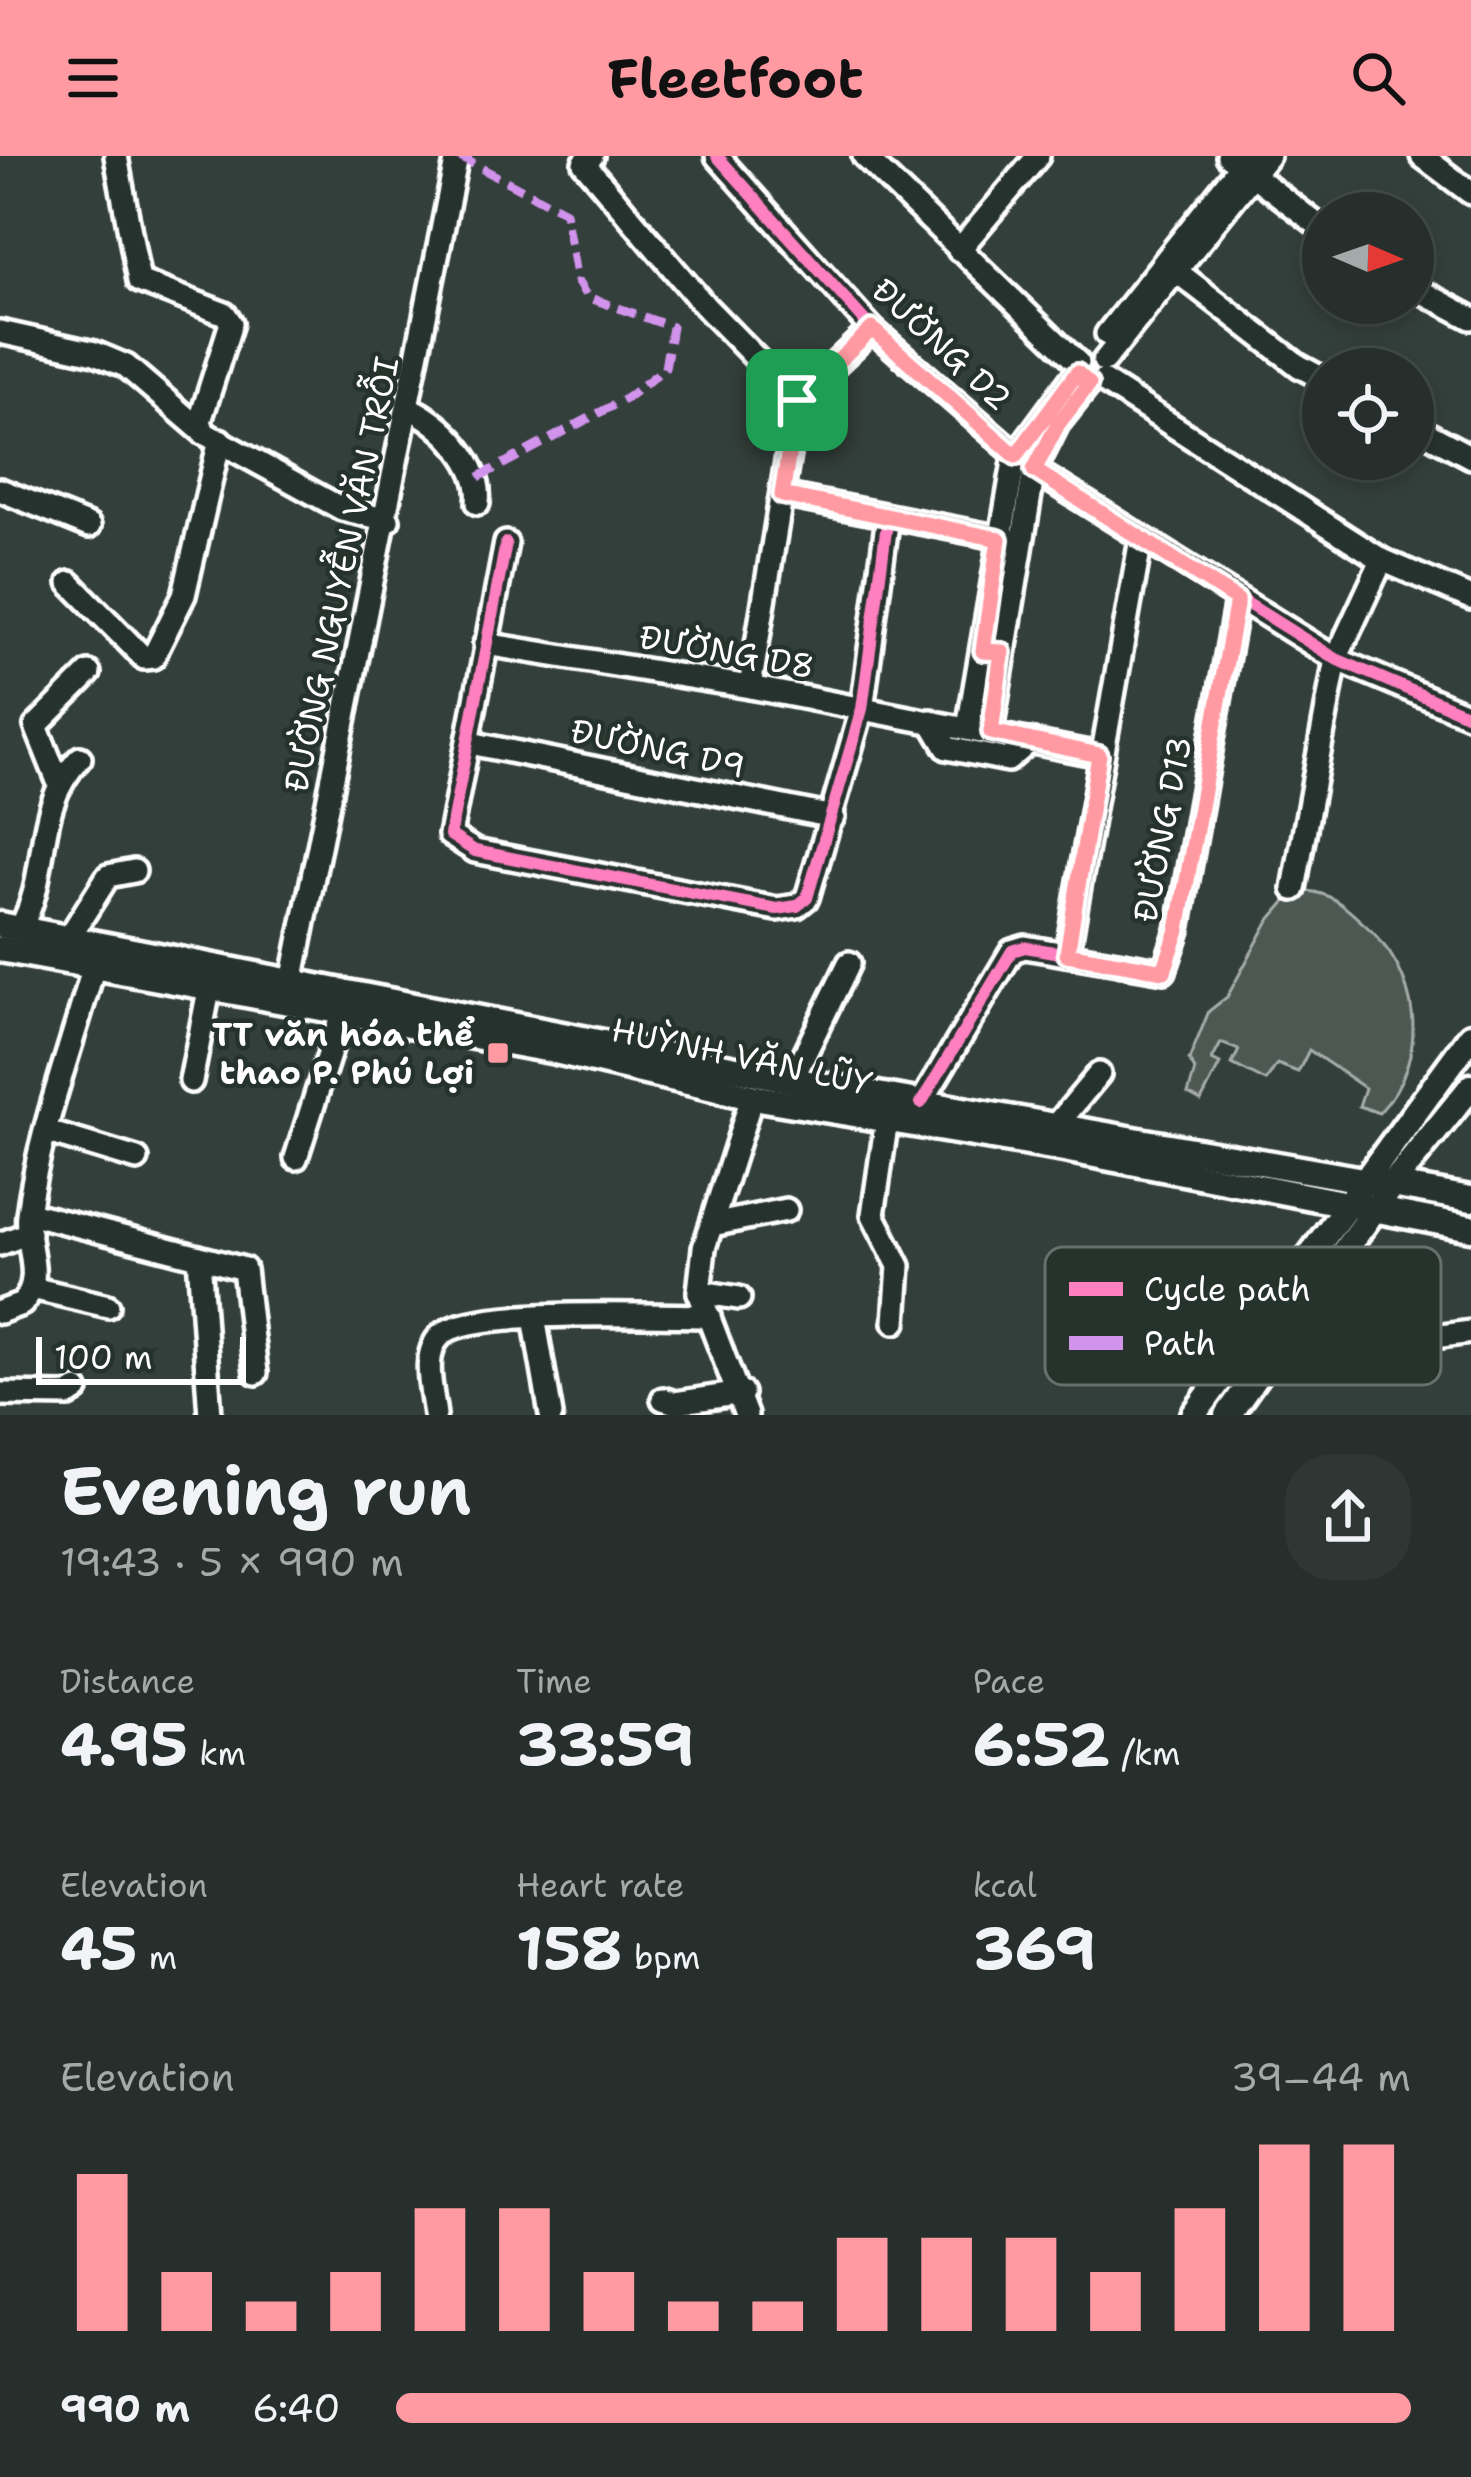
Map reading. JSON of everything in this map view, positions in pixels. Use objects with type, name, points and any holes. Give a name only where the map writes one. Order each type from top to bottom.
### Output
[{"type":"main road","name":"HUỲNH VĂN LŨY","points":[[10,927],[289,994],[1055,1126],[1359,1184],[1471,1199]]},
{"type":"main road","name":"HUỲNH VĂN LŨY","points":[[0,949],[209,990],[289,994],[342,1014],[550,1050],[752,1097],[1343,1206],[1470,1234]]},
{"type":"main road","points":[[1314,1247],[1471,1036]]},
{"type":"main road","points":[[1349,1247],[1390,1187],[1471,1087]]},
{"type":"main road","points":[[1194,1415],[1215,1385]]},
{"type":"main road","points":[[1228,1415],[1250,1385]]},
{"type":"street","points":[[116,156],[139,280],[225,314],[231,323],[200,422],[212,436]]},
{"type":"street","name":"ĐƯỜNG NGUYỄN VĂN TRỖI","points":[[289,994],[458,156]]},
{"type":"street","points":[[592,156],[584,163],[614,199],[705,306],[797,400]]},
{"type":"street","name":"ĐƯỜNG D2","points":[[717,156],[872,329],[1025,463],[1336,659],[1471,716]]},
{"type":"street","points":[[864,156],[958,250],[1090,370],[1382,560],[1471,598]]},
{"type":"street","points":[[958,250],[1037,156]]},
{"type":"street","points":[[991,732],[993,652],[1025,463],[1058,424],[1090,370],[1242,163],[1268,156]]},
{"type":"street","points":[[1422,156],[1471,194]]},
{"type":"street","points":[[1090,370],[1176,271],[1242,163]]},
{"type":"street","points":[[1242,163],[1302,213]]},
{"type":"street","points":[[1176,271],[1302,368]]},
{"type":"street","points":[[1434,298],[1471,318]]},
{"type":"street","points":[[750,687],[797,400],[872,329]]},
{"type":"street","points":[[0,332],[94,353],[126,366],[212,436],[342,509],[388,520]]},
{"type":"street","points":[[409,408],[439,421],[477,478],[478,503]]},
{"type":"street","points":[[70,583],[144,658],[153,657],[184,596],[212,436]]},
{"type":"street","points":[[1434,437],[1471,457]]},
{"type":"street","points":[[0,490],[89,526]]},
{"type":"street","points":[[782,495],[1009,540]]},
{"type":"street","points":[[506,543],[450,835],[475,851],[777,909],[797,907],[807,898],[832,817],[862,709],[888,516]]},
{"type":"street","points":[[921,1103],[1004,957],[1024,947],[1067,954],[1141,539]]},
{"type":"street","points":[[1294,889],[1336,659],[1382,560]]},
{"type":"street","name":"ĐƯỜNG D13","points":[[1067,954],[1164,971],[1178,930],[1237,600]]},
{"type":"street","name":"ĐƯỜNG D8","points":[[485,644],[750,687],[1099,755]]},
{"type":"street","points":[[968,728],[993,652]]},
{"type":"street","points":[[58,781],[36,726],[89,673]]},
{"type":"street","points":[[931,721],[947,748],[1008,760],[1030,741]]},
{"type":"street","name":"ĐƯỜNG D9","points":[[470,742],[832,817]]},
{"type":"street","points":[[10,927],[38,898],[48,805],[58,781],[80,758]]},
{"type":"street","points":[[68,939],[108,876],[134,871]]},
{"type":"street","points":[[792,1080],[849,962]]},
{"type":"street","points":[[0,1312],[22,1304],[32,1288],[29,1223],[34,1170],[93,969]]},
{"type":"street","points":[[191,1081],[209,990]]},
{"type":"street","points":[[296,1158],[342,1014]]},
{"type":"street","points":[[1055,1126],[1099,1074]]},
{"type":"street","points":[[663,1399],[691,1408],[744,1404],[699,1292],[712,1225],[752,1097]]},
{"type":"street","points":[[887,1119],[873,1214],[899,1266],[895,1322]]},
{"type":"street","points":[[48,1132],[137,1159]]},
{"type":"street","points":[[712,1225],[786,1210]]},
{"type":"street","points":[[0,1244],[29,1223],[244,1269],[256,1373]]},
{"type":"street","points":[[199,1257],[210,1415]]},
{"type":"street","points":[[32,1288],[108,1306]]},
{"type":"street","points":[[699,1292],[740,1298]]},
{"type":"street","points":[[435,1415],[429,1355],[441,1335],[458,1325],[534,1316],[709,1316]]},
{"type":"street","points":[[534,1316],[551,1415]]},
{"type":"street","points":[[1441,1336],[1471,1332]]},
{"type":"street","points":[[0,1394],[77,1390]]},
{"type":"shaded area","points":[[1308,891],[1344,906],[1397,965],[1412,1014],[1412,1040],[1396,1090],[1379,1113],[1359,1106],[1365,1088],[1309,1050],[1298,1072],[1277,1064],[1266,1081],[1232,1064],[1239,1050],[1221,1043],[1212,1060],[1220,1064],[1201,1101],[1188,1094],[1195,1070],[1189,1060],[1209,1011],[1227,997],[1268,922],[1286,901]]},
{"type":"marked path","points":[[458,156],[565,212],[577,281],[587,297],[672,327],[665,368],[627,398],[477,478]]},
{"type":"cycle path","points":[[717,156],[872,329],[1034,470],[1336,659],[1471,716]]},
{"type":"cycle path","points":[[506,543],[450,835],[475,851],[777,909],[797,906],[807,898],[862,709],[888,516]]},
{"type":"cycle path","points":[[921,1103],[1012,951],[1025,947],[1164,971],[1178,930],[1237,600]]},
{"type":"place","name":"TT văn hóa thể thao P. Phú Lợi","points":[[498,1053]]},
{"type":"route","points":[[872,329],[1016,456],[1077,373],[1079,380],[1089,384],[1058,424],[1034,470],[1237,600],[1178,930],[1164,971],[1067,954],[1099,755],[991,732],[1002,652],[983,651],[999,539],[782,495],[797,400],[872,329]]}]
